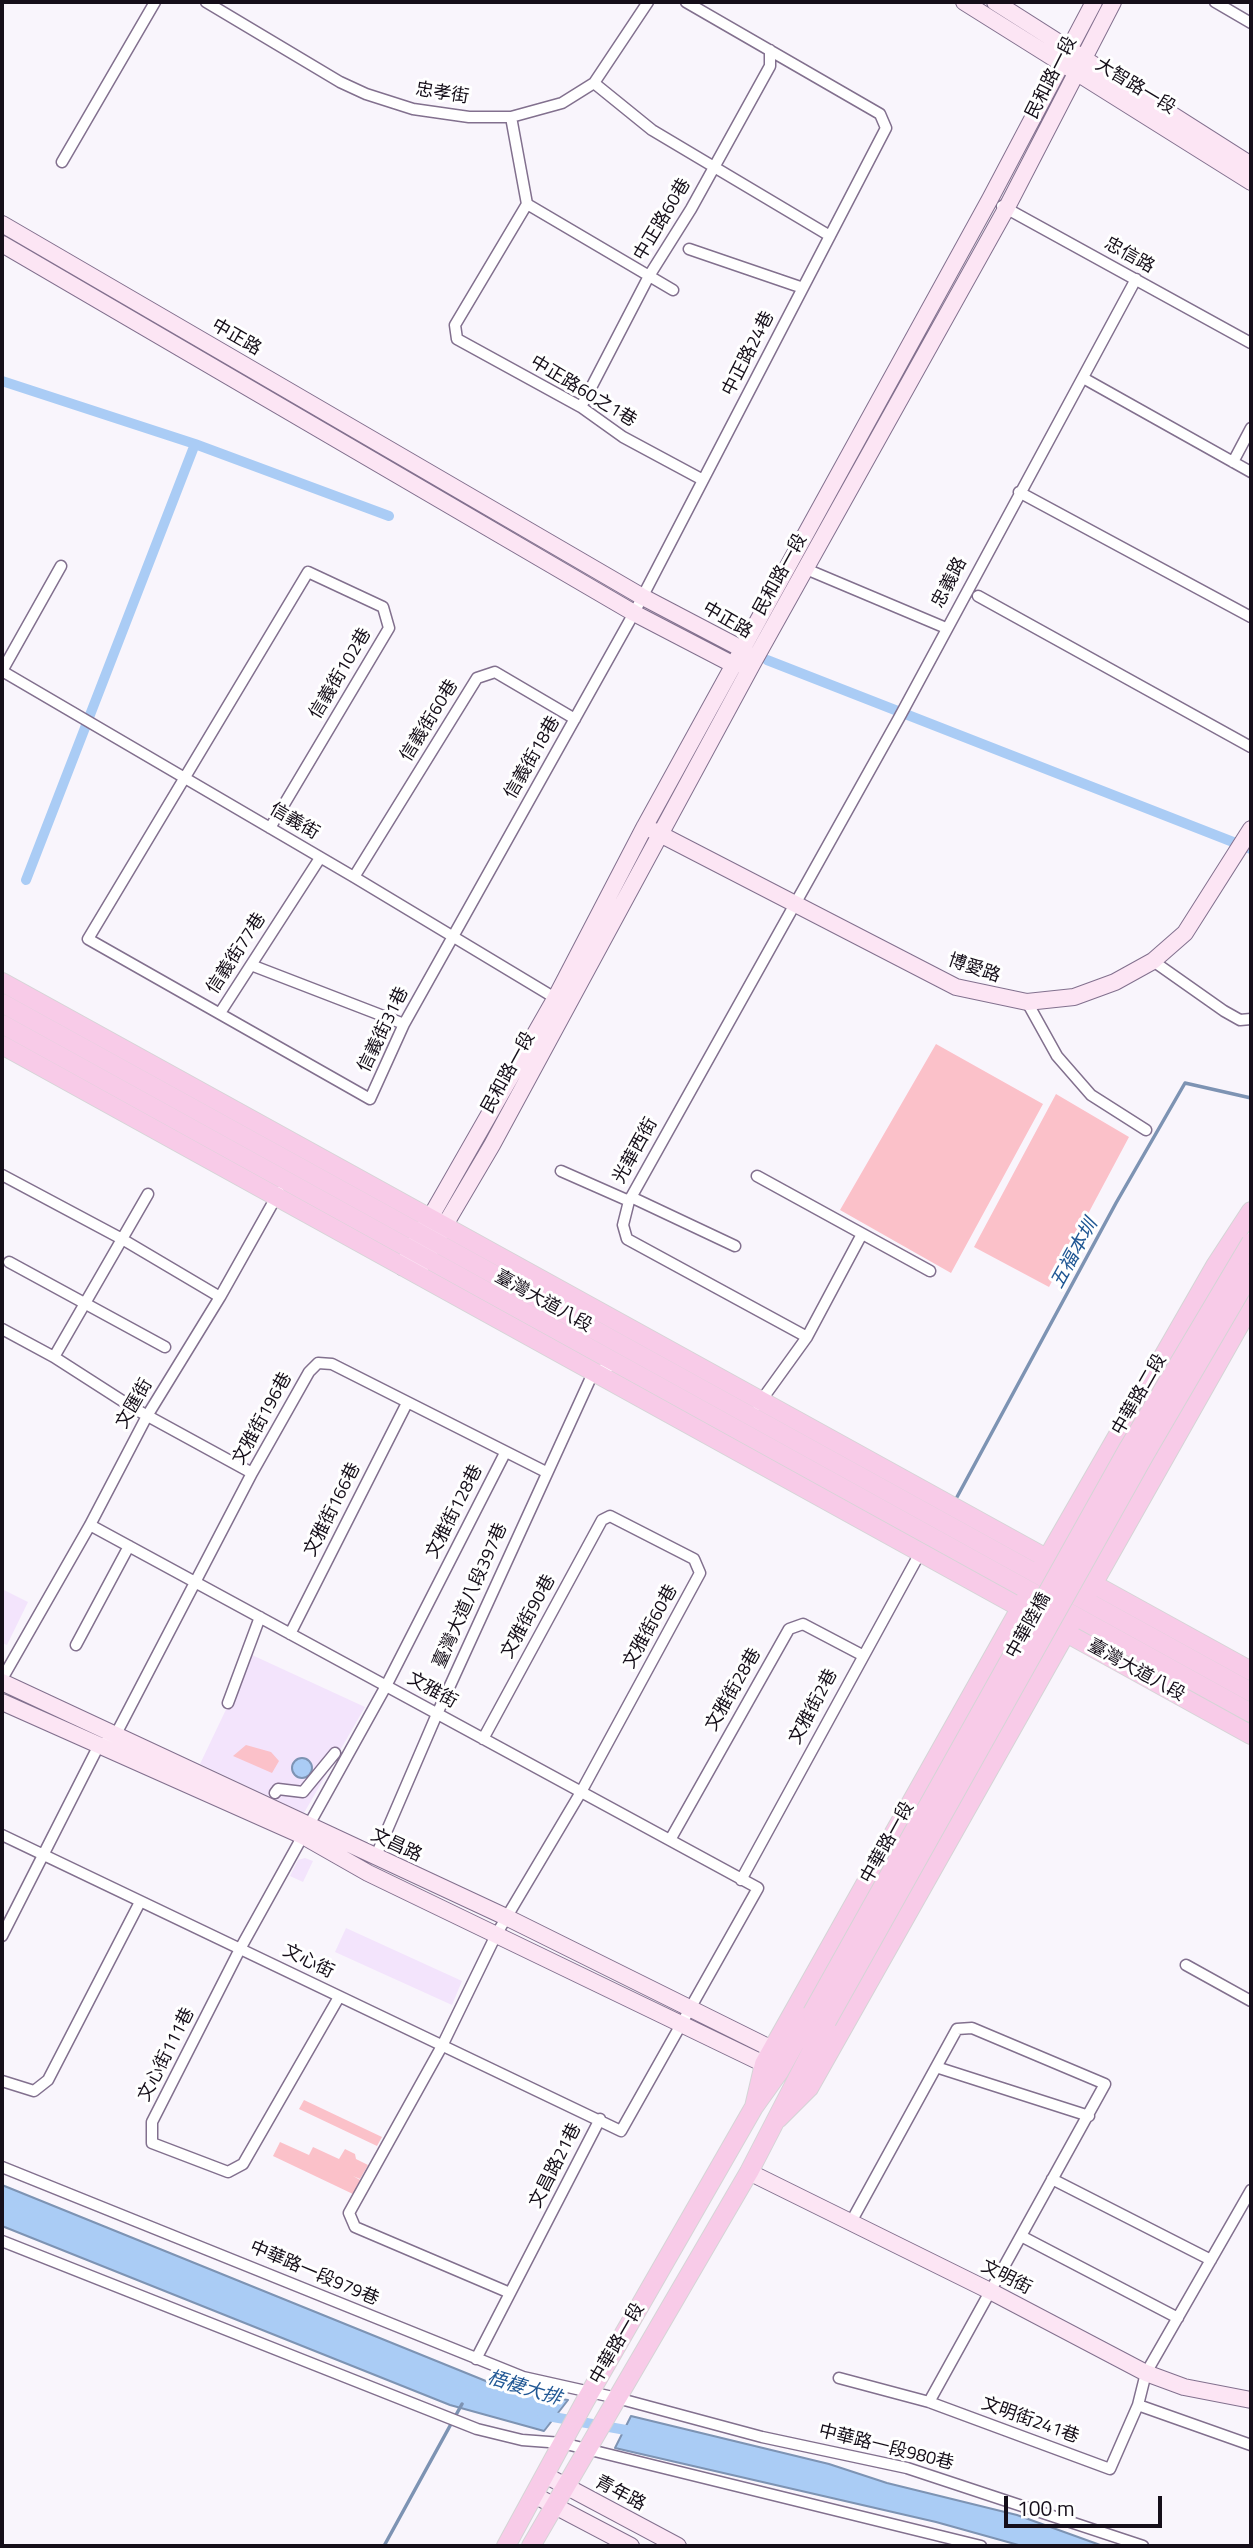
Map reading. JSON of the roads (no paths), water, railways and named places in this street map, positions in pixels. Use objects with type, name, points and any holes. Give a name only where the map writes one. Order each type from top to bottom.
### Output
[{"type":"main road","name":"臺灣大道八段","points":[[2,982],[1251,1671]]},
{"type":"main road","name":"臺灣大道八段","points":[[2,1003],[294,1164],[423,1247],[616,1364],[743,1434],[1080,1608],[1251,1692]]},
{"type":"main road","name":"臺灣大道八段","points":[[2,1024],[285,1181],[423,1247],[752,1417],[1034,1583]]},
{"type":"main road","name":"臺灣大道八段","points":[[2,1045],[1251,1735]]},
{"type":"main road","name":"中華路二段","points":[[1034,1583],[1215,1266],[1251,1211]]},
{"type":"main road","name":"中華陸橋","points":[[820,2017],[1129,1447],[1251,1242]]},
{"type":"main road","points":[[409,1271],[423,1247]]},
{"type":"main road","name":"中華陸橋","points":[[820,2017],[1251,1273]]},
{"type":"main road","points":[[1080,1608],[1251,1305]]},
{"type":"main road","name":"臺灣大道八段","points":[[1047,1559],[1080,1608],[1251,1713]]},
{"type":"main road","name":"中華路一段","points":[[754,2107],[768,2056],[1034,1583]]},
{"type":"main road","name":"臺灣大道八段","points":[[1020,1607],[1080,1608]]},
{"type":"main road","name":"中華路一段","points":[[778,2119],[810,2088],[1080,1608]]},
{"type":"main road","name":"中華路一段","points":[[506,2546],[587,2397],[754,2107],[820,2017]]},
{"type":"main road","name":"中華路一段","points":[[531,2546],[778,2119],[820,2017]]},
{"type":"street","points":[[62,162],[155,2]]},
{"type":"street","name":"忠孝街","points":[[206,2],[340,82],[366,94],[413,109],[469,117],[511,117],[562,103],[594,83],[648,2]]},
{"type":"street","points":[[686,2],[770,50]]},
{"type":"street","name":"大智路一段","points":[[964,2],[1071,57],[1251,165]]},
{"type":"street","name":"大智路一段","points":[[995,2],[1071,57]]},
{"type":"street","name":"民和路一段","points":[[423,1247],[437,1222],[492,1145],[645,826],[1071,57],[1094,2]]},
{"type":"street","name":"民和路一段","points":[[1071,57],[1114,2]]},
{"type":"street","points":[[1215,2],[1251,23]]},
{"type":"street","name":"中正路24巷","points":[[641,596],[886,128],[880,114],[770,50]]},
{"type":"street","name":"中正路60巷","points":[[581,407],[649,276],[769,66],[770,50]]},
{"type":"street","name":"民和路一段","points":[[562,1002],[660,833],[1006,209],[1076,73],[1071,57]]},
{"type":"street","name":"大智路一段","points":[[1076,73],[1251,183]]},
{"type":"street","points":[[594,83],[652,130],[830,236]]},
{"type":"street","points":[[511,117],[527,204],[673,290]]},
{"type":"street","name":"忠信路","points":[[990,200],[1251,343]]},
{"type":"street","name":"中正路60之1巷","points":[[527,204],[455,325],[457,339],[581,407],[623,437],[703,480]]},
{"type":"street","points":[[4,249],[9,228]]},
{"type":"street","name":"中正路","points":[[9,228],[641,596],[742,649],[754,661]]},
{"type":"street","name":"中正路","points":[[4,249],[634,612],[734,665],[754,661]]},
{"type":"street","points":[[690,249],[803,288]]},
{"type":"street","name":"忠義路","points":[[793,904],[899,718],[1136,279]]},
{"type":"street","points":[[1084,379],[1251,472]]},
{"type":"street","points":[[1233,462],[1251,428]]},
{"type":"street","points":[[1019,492],[1251,617]]},
{"type":"street","points":[[2,671],[61,566]]},
{"type":"street","points":[[806,569],[946,628]]},
{"type":"street","name":"信義街102巷","points":[[186,780],[308,572],[383,607],[389,628],[270,828]]},
{"type":"street","name":"信義街18巷","points":[[452,936],[641,596]]},
{"type":"street","points":[[978,596],[1251,747]]},
{"type":"street","name":"信義街","points":[[2,671],[562,1002]]},
{"type":"street","name":"信義街60巷","points":[[354,877],[477,678],[495,673],[575,719]]},
{"type":"street","name":"信義街77巷","points":[[186,780],[88,939],[220,1013],[320,858]]},
{"type":"street","name":"博愛路","points":[[645,826],[956,987],[1027,1002],[1074,997],[1115,982],[1153,961],[1185,933],[1251,829]]},
{"type":"street","name":"光華西街","points":[[793,904],[630,1199],[623,1225],[627,1239],[807,1337]]},
{"type":"street","name":"信義街31巷","points":[[220,1013],[370,1099],[404,1024],[452,936]]},
{"type":"street","points":[[1153,961],[1224,1011],[1240,1020],[1251,1019]]},
{"type":"street","points":[[251,965],[404,1024]]},
{"type":"street","points":[[1027,1002],[1057,1056],[1091,1095],[1146,1130]]},
{"type":"street","name":"文匯街","points":[[2,1681],[90,1525],[147,1416],[220,1297],[303,1147]]},
{"type":"street","points":[[561,1171],[735,1246]]},
{"type":"street","points":[[2,1175],[122,1239],[220,1297]]},
{"type":"street","points":[[757,1176],[930,1271]]},
{"type":"street","points":[[54,1357],[148,1194]]},
{"type":"street","points":[[734,1450],[761,1401],[807,1337],[862,1234]]},
{"type":"street","points":[[9,1262],[164,1348]]},
{"type":"street","points":[[2,1329],[54,1357],[147,1416],[252,1473]]},
{"type":"street","name":"文雅街196巷","points":[[115,1736],[194,1581],[309,1372],[318,1363],[332,1364],[407,1403]]},
{"type":"street","points":[[593,1373],[616,1364]]},
{"type":"street","name":"臺灣大道八段397巷","points":[[375,1858],[437,1714],[593,1373]]},
{"type":"street","name":"文雅街128巷","points":[[240,1949],[386,1686],[505,1453],[407,1403]]},
{"type":"street","name":"文雅街166巷","points":[[290,1634],[407,1403]]},
{"type":"street","points":[[505,1453],[546,1472]]},
{"type":"street","name":"文雅街90巷","points":[[483,1739],[602,1520],[611,1517]]},
{"type":"street","name":"文雅街60巷","points":[[581,1792],[700,1573],[694,1559],[611,1517]]},
{"type":"street","name":"文雅街","points":[[90,1525],[758,1888],[690,2007]]},
{"type":"street","points":[[76,1645],[129,1546]]},
{"type":"street","name":"文雅街2巷","points":[[741,1880],[920,1553]]},
{"type":"street","points":[[228,1703],[260,1617]]},
{"type":"street","name":"文雅街28巷","points":[[670,1840],[789,1629],[803,1624],[862,1655]]},
{"type":"street","name":"文昌路","points":[[2,1681],[307,1830],[368,1873],[682,2025],[768,2056]]},
{"type":"street","name":"文昌路","points":[[2,1699],[98,1747],[375,1858],[506,1917],[690,2007],[768,2056]]},
{"type":"street","points":[[2,1936],[98,1747],[115,1736]]},
{"type":"street","points":[[275,1793],[278,1789],[303,1792],[335,1753]]},
{"type":"street","points":[[510,2293],[355,2227],[349,2213],[442,2046],[496,1935],[581,1792]]},
{"type":"street","name":"文心街","points":[[2,1835],[600,2119]]},
{"type":"street","points":[[2,2081],[34,2091],[48,2080],[140,1902]]},
{"type":"street","name":"文心街111巷","points":[[240,1949],[152,2122],[152,2143],[228,2172],[243,2164],[340,1997]]},
{"type":"street","points":[[1186,1965],[1251,2001]]},
{"type":"street","points":[[682,2025],[690,2007]]},
{"type":"street","name":"文昌路21巷","points":[[476,2358],[600,2119],[621,2131],[682,2025]]},
{"type":"street","points":[[851,2221],[957,2029],[972,2028],[1105,2084],[929,2402]]},
{"type":"street","points":[[936,2067],[1089,2116]]},
{"type":"street","name":"中華路一段979巷","points":[[2,2167],[523,2377],[613,2405]]},
{"type":"street","name":"文明街","points":[[748,2172],[990,2291],[1146,2374],[1184,2387],[1251,2400]]},
{"type":"street","points":[[1052,2179],[1211,2260]]},
{"type":"street","name":"文明街241巷","points":[[839,2378],[929,2402],[1110,2469],[1138,2405],[1146,2374],[1251,2190]]},
{"type":"street","points":[[1021,2236],[1178,2318]]},
{"type":"street","points":[[2,2241],[441,2417],[522,2440],[562,2443],[981,2546]]},
{"type":"street","name":"中華路一段980巷","points":[[613,2405],[907,2468],[1143,2546]]},
{"type":"street","points":[[1138,2405],[1251,2445]]},
{"type":"street","name":"青年路","points":[[545,2475],[678,2546]]},
{"type":"street","points":[[534,2495],[631,2546]]},
{"type":"water","points":[[298,1758],[306,1758],[312,1768],[306,1778],[298,1778],[292,1772],[292,1764]]},
{"type":"water","points":[[2,2185],[513,2392],[568,2400],[544,2431],[450,2405],[2,2226]]},
{"type":"water","points":[[631,2416],[829,2464],[887,2483],[1017,2515],[1103,2546],[1022,2546],[936,2522],[615,2448]]},
{"type":"waterway","points":[[2,381],[195,444],[389,516]]},
{"type":"waterway","points":[[26,880],[195,444]]},
{"type":"waterway","points":[[767,660],[1251,849]]},
{"type":"waterway","name":"五福本圳","points":[[957,1497],[1116,1203],[1185,1083],[1251,1098]]},
{"type":"waterway","points":[[384,2546],[462,2404]]},
{"type":"waterway","name":"梧棲大排","points":[[542,2415],[637,2432]]}]
